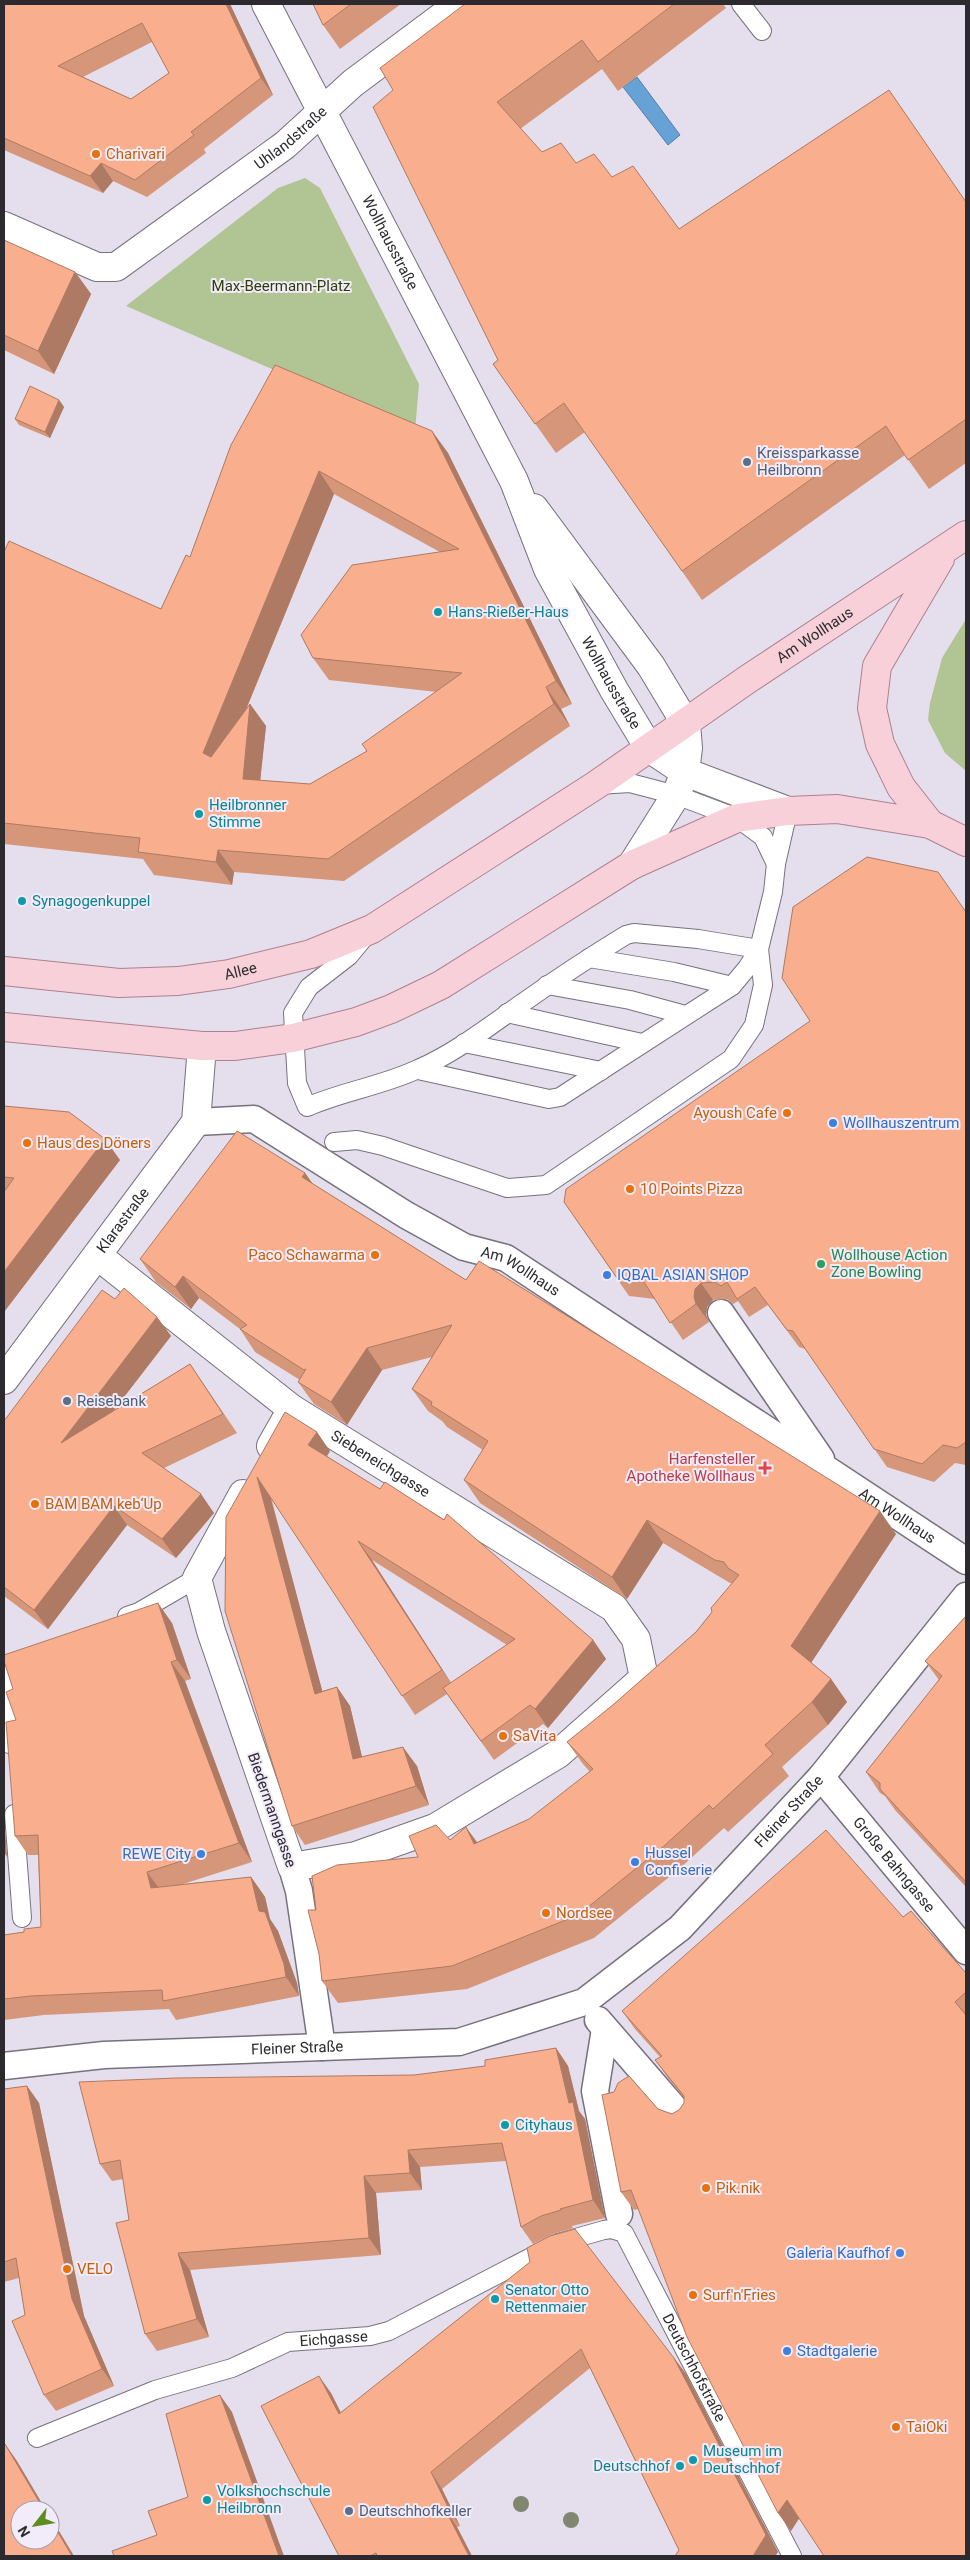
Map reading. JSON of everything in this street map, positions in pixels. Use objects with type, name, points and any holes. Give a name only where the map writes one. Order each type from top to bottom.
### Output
[{"type":"main road","name":"Am Wollhaus","points":[[455,877],[596,786],[748,679],[966,535]]},
{"type":"main road","name":"Am Wollhaus","points":[[930,824],[901,787],[880,744],[872,708],[877,666],[944,551]]},
{"type":"main road","name":"Am Wollhaus","points":[[293,1038],[356,1022],[391,1009],[441,985],[632,865],[738,818],[788,811],[837,809],[930,824],[966,842]]},
{"type":"main road","name":"Allee","points":[[4,971],[119,984],[178,981],[229,974],[311,954],[372,929],[455,877]]},
{"type":"main road","points":[[4,1028],[202,1046],[235,1046],[293,1038]]},
{"type":"street","name":"Wollhausstraße","points":[[266,4],[514,481],[548,569],[614,690],[649,748]]},
{"type":"street","name":"Uhlandstraße","points":[[4,226],[97,267],[116,267],[285,145],[353,83],[459,4]]},
{"type":"street","name":"Wollhausstraße","points":[[514,481],[651,666]]},
{"type":"street","name":"Am Wollhaus","points":[[632,865],[681,784],[688,748],[686,724],[651,666]]},
{"type":"street","name":"Am Wollhaus","points":[[649,748],[681,784],[788,811]]},
{"type":"street","points":[[196,1122],[202,1046]]},
{"type":"street","name":"Am Wollhaus","points":[[196,1122],[254,1119],[414,1220],[464,1247],[506,1258],[966,1561]]},
{"type":"street","name":"Klarastraße","points":[[4,1380],[196,1122]]},
{"type":"street","name":"Siebeneichgasse","points":[[98,1256],[292,1408],[614,1608],[636,1639],[652,1674],[558,1754],[435,1828],[356,1856],[292,1867]]},
{"type":"street","name":"Am Wollhaus","points":[[721,1313],[828,1470]]},
{"type":"street","points":[[197,1578],[292,1408]]},
{"type":"street","name":"Biedermanngasse","points":[[197,1578],[211,1631],[299,1892],[322,2048]]},
{"type":"street","name":"Fleiner Straße","points":[[4,2066],[104,2055],[460,2042],[584,2002],[680,1928],[821,1777],[966,1596]]},
{"type":"street","name":"Große Bahngasse","points":[[821,1777],[966,1951]]},
{"type":"street","points":[[584,2002],[605,2029],[682,2117]]},
{"type":"street","name":"Deutschhofstraße","points":[[605,2029],[596,2091],[622,2223]]},
{"type":"lane","points":[[741,4],[762,31]]},
{"type":"lane","points":[[596,786],[630,783],[681,784],[738,818],[763,837],[776,864]]},
{"type":"lane","points":[[334,1142],[357,1140],[383,1146],[507,1188],[546,1185],[731,1059],[754,1025],[763,985],[759,949],[773,892],[776,864],[788,811]]},
{"type":"lane","points":[[372,929],[349,956],[309,987],[293,1013],[297,1083],[307,1107],[336,1094],[386,1082],[418,1070],[464,1043],[589,958],[634,932],[698,939],[759,949]]},
{"type":"lane","points":[[418,1070],[549,1099],[560,1097],[573,1091],[642,1043],[732,986],[759,949]]},
{"type":"lane","points":[[589,958],[674,972],[732,986]]},
{"type":"lane","points":[[547,985],[630,1000],[685,1015]]},
{"type":"lane","points":[[507,1013],[642,1043]]},
{"type":"lane","points":[[464,1043],[601,1071]]},
{"type":"lane","points":[[113,1621],[139,1612],[197,1578]]},
{"type":"lane","points":[[6,1665],[10,1760]]},
{"type":"lane","points":[[13,1800],[22,1918]]},
{"type":"lane","name":"Eichgasse","points":[[37,2438],[156,2390],[232,2368],[278,2344],[370,2336],[389,2331],[558,2243],[611,2229],[622,2223]]},
{"type":"lane","name":"Deutschhofstraße","points":[[622,2223],[792,2556]]},
{"type":"green space","name":"Max-Beermann-Platz","points":[[305,178],[320,188],[419,384],[415,431],[126,306],[278,188]]},
{"type":"green space","points":[[966,619],[966,771],[945,753],[928,720],[930,703],[942,658]]},
{"type":"water","points":[[637,77],[680,135],[668,145],[623,87]]},
{"type":"building","points":[[4,4],[226,4],[261,78],[191,132],[194,135],[135,180],[101,163],[90,176],[4,138]],"holes":[[[142,23],[169,73],[131,99],[58,66]]]},
{"type":"building","points":[[313,4],[351,4],[323,25]]},
{"type":"building","points":[[465,4],[674,4],[598,62],[582,40],[497,102],[542,152],[561,143],[576,163],[594,154],[612,177],[633,166],[679,229],[889,90],[966,202],[966,419],[908,460],[886,426],[682,571],[564,403],[535,424],[493,364],[498,360],[373,107],[393,90],[380,68]]},
{"type":"building","points":[[4,240],[75,272],[38,351],[4,335]]},
{"type":"building","points":[[275,365],[432,431],[556,681],[546,687],[554,704],[328,859],[218,850],[216,862],[138,852],[140,838],[4,823],[4,552],[9,541],[161,609],[186,555],[190,557],[231,445]],"holes":[[[319,471],[459,549],[352,565],[301,635],[313,658],[462,673],[362,744],[367,751],[310,784],[243,779],[250,704],[211,757],[203,753]]]},
{"type":"building","points":[[30,386],[59,400],[45,432],[15,419]]},
{"type":"building","name":"Wollhauszentrum","points":[[867,857],[938,872],[966,912],[966,1442],[957,1448],[943,1445],[922,1464],[874,1449],[793,1331],[787,1330],[755,1287],[737,1299],[727,1282],[721,1286],[715,1282],[701,1283],[695,1289],[694,1297],[696,1304],[670,1323],[644,1282],[617,1278],[564,1202],[566,1189],[810,1021],[782,978],[793,907]]},
{"type":"building","points":[[4,1106],[69,1112],[105,1139],[4,1272],[4,1192],[14,1178],[4,1177]]},
{"type":"building","points":[[237,1131],[305,1173],[302,1177],[466,1280],[479,1261],[880,1511],[791,1646],[831,1679],[812,1702],[765,1745],[773,1754],[713,1809],[709,1805],[664,1846],[578,1915],[452,1966],[322,1981],[319,1954],[308,1910],[316,1910],[312,1876],[337,1865],[418,1857],[409,1836],[436,1825],[450,1840],[466,1827],[474,1844],[529,1819],[593,1769],[567,1742],[614,1704],[696,1632],[712,1612],[711,1608],[739,1575],[728,1568],[724,1562],[715,1560],[647,1520],[612,1577],[464,1480],[488,1441],[431,1405],[432,1402],[412,1389],[452,1325],[367,1348],[331,1402],[298,1382],[306,1369],[304,1370],[240,1329],[247,1325],[183,1276],[175,1287],[140,1259]]},
{"type":"building","points":[[124,1288],[157,1317],[61,1443],[190,1364],[223,1414],[142,1453],[201,1494],[162,1539],[114,1506],[34,1610],[4,1587],[4,1421],[102,1290],[115,1299]]},
{"type":"building","points":[[285,1412],[317,1432],[308,1445],[380,1489],[385,1482],[444,1520],[447,1514],[593,1640],[535,1709],[530,1705],[481,1741],[443,1688],[515,1639],[358,1541],[442,1670],[402,1696],[257,1477],[315,1694],[337,1687],[353,1759],[403,1747],[416,1786],[292,1826],[225,1611],[226,1517]]},
{"type":"building","points":[[158,1603],[177,1660],[171,1662],[239,1843],[147,1872],[151,1888],[251,1877],[259,1911],[265,1912],[284,1964],[286,1977],[163,2001],[162,1990],[4,1999],[4,1935],[24,1932],[24,1929],[41,1927],[38,1835],[15,1836],[6,1722],[16,1720],[6,1692],[13,1689],[4,1661],[4,1655]]},
{"type":"building","points":[[966,1616],[966,1882],[880,1789],[880,1783],[866,1772],[942,1676],[925,1661]]},
{"type":"building","points":[[826,1830],[903,1917],[911,1911],[966,1973],[966,1992],[955,2002],[966,2015],[966,2556],[824,2556],[787,2500],[778,2513],[687,2337],[631,2190],[621,2192],[602,2095],[614,2092],[618,2083],[629,2076],[658,2109],[672,2114],[679,2110],[684,2103],[684,2096],[655,2060],[662,2056],[622,2011]]},
{"type":"building","points":[[556,2048],[569,2103],[573,2102],[593,2200],[541,2216],[521,2227],[502,2143],[408,2150],[410,2173],[364,2176],[369,2238],[178,2253],[197,2319],[145,2334],[116,2223],[129,2220],[120,2160],[100,2164],[79,2082],[176,2078],[414,2075],[485,2066],[485,2060]]},
{"type":"building","points":[[27,2086],[72,2299],[102,2369],[44,2395],[12,2321],[25,2315],[16,2258],[4,2262],[4,2089]]},
{"type":"building","points":[[575,2229],[674,2358],[766,2535],[753,2556],[675,2556],[679,2550],[581,2349],[431,2472],[449,2509],[446,2511],[469,2556],[377,2556],[376,2553],[370,2556],[339,2556],[261,2406],[319,2376],[339,2414],[530,2262],[527,2248],[550,2236]]},
{"type":"building","name":"Volkshochschule Heilbronn","points":[[220,2395],[279,2556],[114,2556],[112,2551],[157,2535],[148,2511],[188,2497],[166,2414]]},
{"type":"building","points":[[4,2445],[38,2500],[10,2500],[10,2550],[60,2550],[60,2536],[72,2556],[4,2556]]},
{"type":"place","name":"Charivari","points":[[96,154]]},
{"type":"place","name":"Kreissparkasse Heilbronn","points":[[747,462]]},
{"type":"place","name":"Hans-Rießer-Haus","points":[[438,612]]},
{"type":"place","name":"Heilbronner Stimme","points":[[199,814]]},
{"type":"place","name":"Synagogenkuppel","points":[[22,901]]},
{"type":"place","name":"Ayoush Cafe","points":[[787,1113]]},
{"type":"place","name":"Wollhauszentrum","points":[[833,1123]]},
{"type":"place","name":"Haus des Döners","points":[[27,1143]]},
{"type":"place","name":"10 Points Pizza","points":[[630,1189]]},
{"type":"place","name":"Paco Schawarma","points":[[375,1255]]},
{"type":"place","name":"Wollhouse Action Zone Bowling","points":[[821,1264]]},
{"type":"place","name":"IQBAL ASIAN SHOP","points":[[607,1275]]},
{"type":"place","name":"Reisebank","points":[[67,1401]]},
{"type":"place","name":"Harfensteller Apotheke Wollhaus","points":[[765,1468]]},
{"type":"place","name":"BAM BAM keb‘Up","points":[[35,1504]]},
{"type":"place","name":"SaVita","points":[[503,1736]]},
{"type":"place","name":"REWE City","points":[[201,1854]]},
{"type":"place","name":"Hussel Confiserie","points":[[635,1862]]},
{"type":"place","name":"Nordsee","points":[[546,1913]]},
{"type":"place","name":"Cityhaus","points":[[505,2125]]},
{"type":"place","name":"Pik.nik","points":[[706,2188]]},
{"type":"place","name":"Galeria Kaufhof","points":[[900,2253]]},
{"type":"place","name":"VELO","points":[[67,2269]]},
{"type":"place","name":"Surf'n'Fries","points":[[693,2295]]},
{"type":"place","name":"Senator Otto Rettenmaier","points":[[495,2299]]},
{"type":"place","name":"Stadtgalerie","points":[[787,2351]]},
{"type":"place","name":"TaiOki","points":[[896,2427]]},
{"type":"place","name":"Museum im Deutschhof","points":[[693,2460]]},
{"type":"place","name":"Deutschhof","points":[[680,2466]]},
{"type":"place","name":"Volkshochschule Heilbronn","points":[[207,2500]]},
{"type":"place","name":"Deutschhofkeller","points":[[349,2511]]}]
